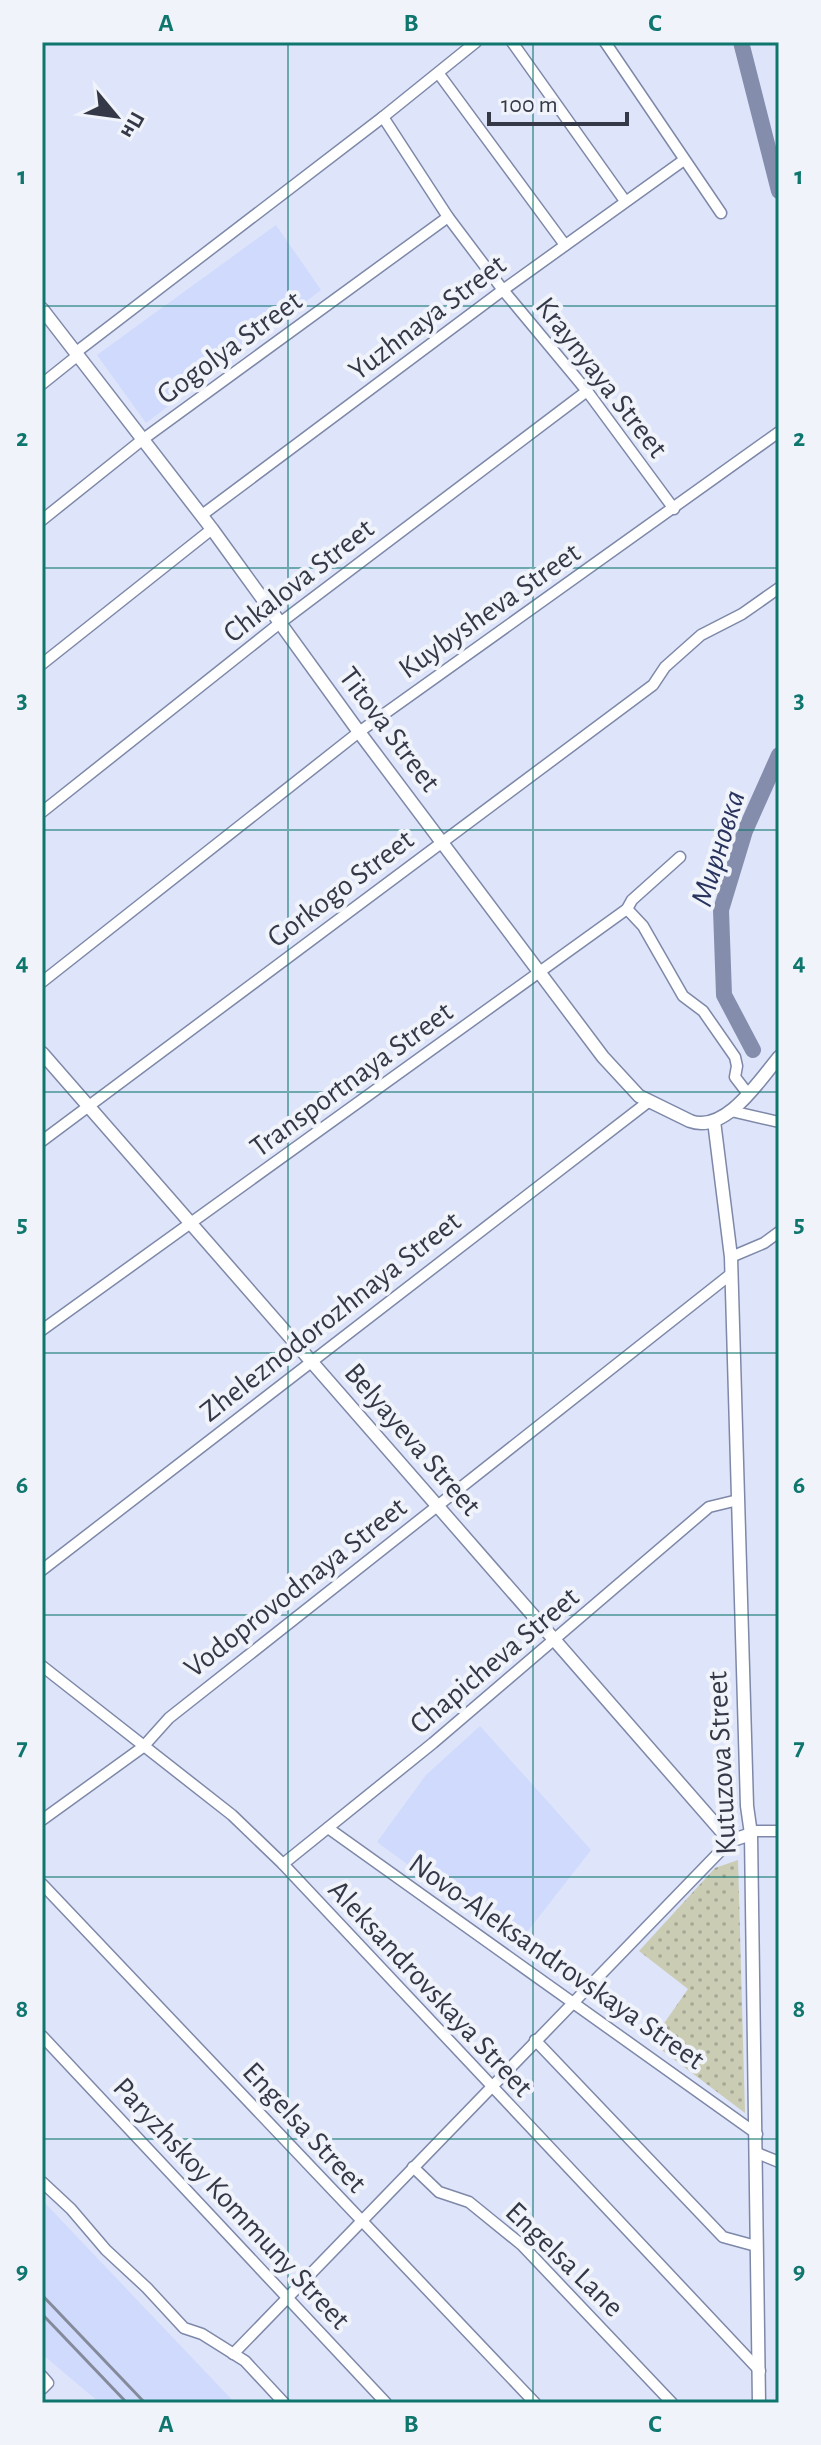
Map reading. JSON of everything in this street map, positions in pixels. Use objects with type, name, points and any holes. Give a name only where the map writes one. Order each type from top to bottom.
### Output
[{"type":"main road","name":"Titova Street","points":[[42,309],[202,515],[359,732],[603,1057],[648,1102],[698,1124],[714,1121]]},
{"type":"main road","name":"Belyayeva Street","points":[[42,1053],[730,1841]]},
{"type":"main road","points":[[714,1121],[731,1111],[779,1057]]},
{"type":"main road","name":"Kutuzova Street","points":[[714,1121],[731,1257],[747,1790],[751,1832],[759,2403]]},
{"type":"main road","points":[[730,1841],[751,1832]]},
{"type":"street","points":[[42,384],[76,354],[439,74],[476,42]]},
{"type":"street","points":[[512,42],[625,201]]},
{"type":"street","points":[[605,42],[721,213]]},
{"type":"street","points":[[439,74],[565,245]]},
{"type":"street","name":"Kraynyaya Street","points":[[383,117],[448,217],[503,290],[587,391],[674,509]]},
{"type":"street","name":"Yuzhnaya Street","points":[[202,515],[503,290],[684,160]]},
{"type":"street","name":"Gogolya Street","points":[[42,520],[142,440],[448,217]]},
{"type":"street","name":"Chkalova Street","points":[[42,812],[280,623],[587,391]]},
{"type":"street","name":"Kuybysheva Street","points":[[42,982],[359,732],[779,432]]},
{"type":"street","points":[[42,664],[212,529]]},
{"type":"street","name":"Gorkogo Street","points":[[42,1141],[653,685],[665,667],[701,635],[742,614],[779,588]]},
{"type":"street","name":"Transportnaya Street","points":[[42,1330],[627,909],[632,900],[680,857]]},
{"type":"street","points":[[627,909],[643,926],[683,996],[703,1011],[735,1057],[735,1077],[748,1094]]},
{"type":"street","name":"Zheleznodorozhnaya Street","points":[[42,1570],[648,1102]]},
{"type":"street","points":[[731,1111],[779,1122]]},
{"type":"street","points":[[731,1257],[764,1243],[779,1232]]},
{"type":"street","name":"Vodoprovodnaya Street","points":[[43,1817],[143,1747],[169,1718],[731,1274]]},
{"type":"street","name":"Chapicheva Street","points":[[283,1864],[433,1743],[709,1507],[738,1500]]},
{"type":"street","name":"Aleksandrovskaya Street","points":[[42,1666],[232,1815],[283,1864],[760,2371]]},
{"type":"street","name":"Novo-Aleksandrovskaya Street","points":[[328,1828],[757,2134]]},
{"type":"street","points":[[751,1832],[779,1831]]},
{"type":"street","points":[[233,2354],[730,1841]]},
{"type":"street","name":"Engelsa Street","points":[[42,1884],[535,2403]]},
{"type":"street","name":"Paryzhskoy Kommuny Street","points":[[42,2036],[386,2403]]},
{"type":"street","points":[[535,2040],[723,2237],[756,2246]]},
{"type":"street","points":[[757,2153],[779,2162]]},
{"type":"street","name":"Engelsa Lane","points":[[413,2167],[439,2192],[469,2202],[522,2245],[672,2403]]},
{"type":"street","points":[[42,2182],[184,2328],[202,2334],[245,2361],[284,2403]]},
{"type":"street","points":[[42,2376],[48,2383],[42,2389]]},
{"type":"shaded area","points":[[276,225],[321,290],[146,423],[97,355]]},
{"type":"shaded area","points":[[480,1726],[591,1850],[517,1945],[377,1842],[426,1775]]},
{"type":"shaded area","points":[[42,2200],[235,2403],[100,2403],[42,2354]]},
{"type":"green space","points":[[738,1860],[745,2113],[651,2042],[688,1989],[639,1951],[715,1868]]},
{"type":"waterway","name":"Мирновка","points":[[741,42],[779,191]]},
{"type":"waterway","name":"Мирновка","points":[[753,1050],[724,995],[721,910],[745,831],[779,755]]},
{"type":"railway","points":[[42,2295],[145,2403]]},
{"type":"railway","points":[[42,2314],[127,2403]]}]
